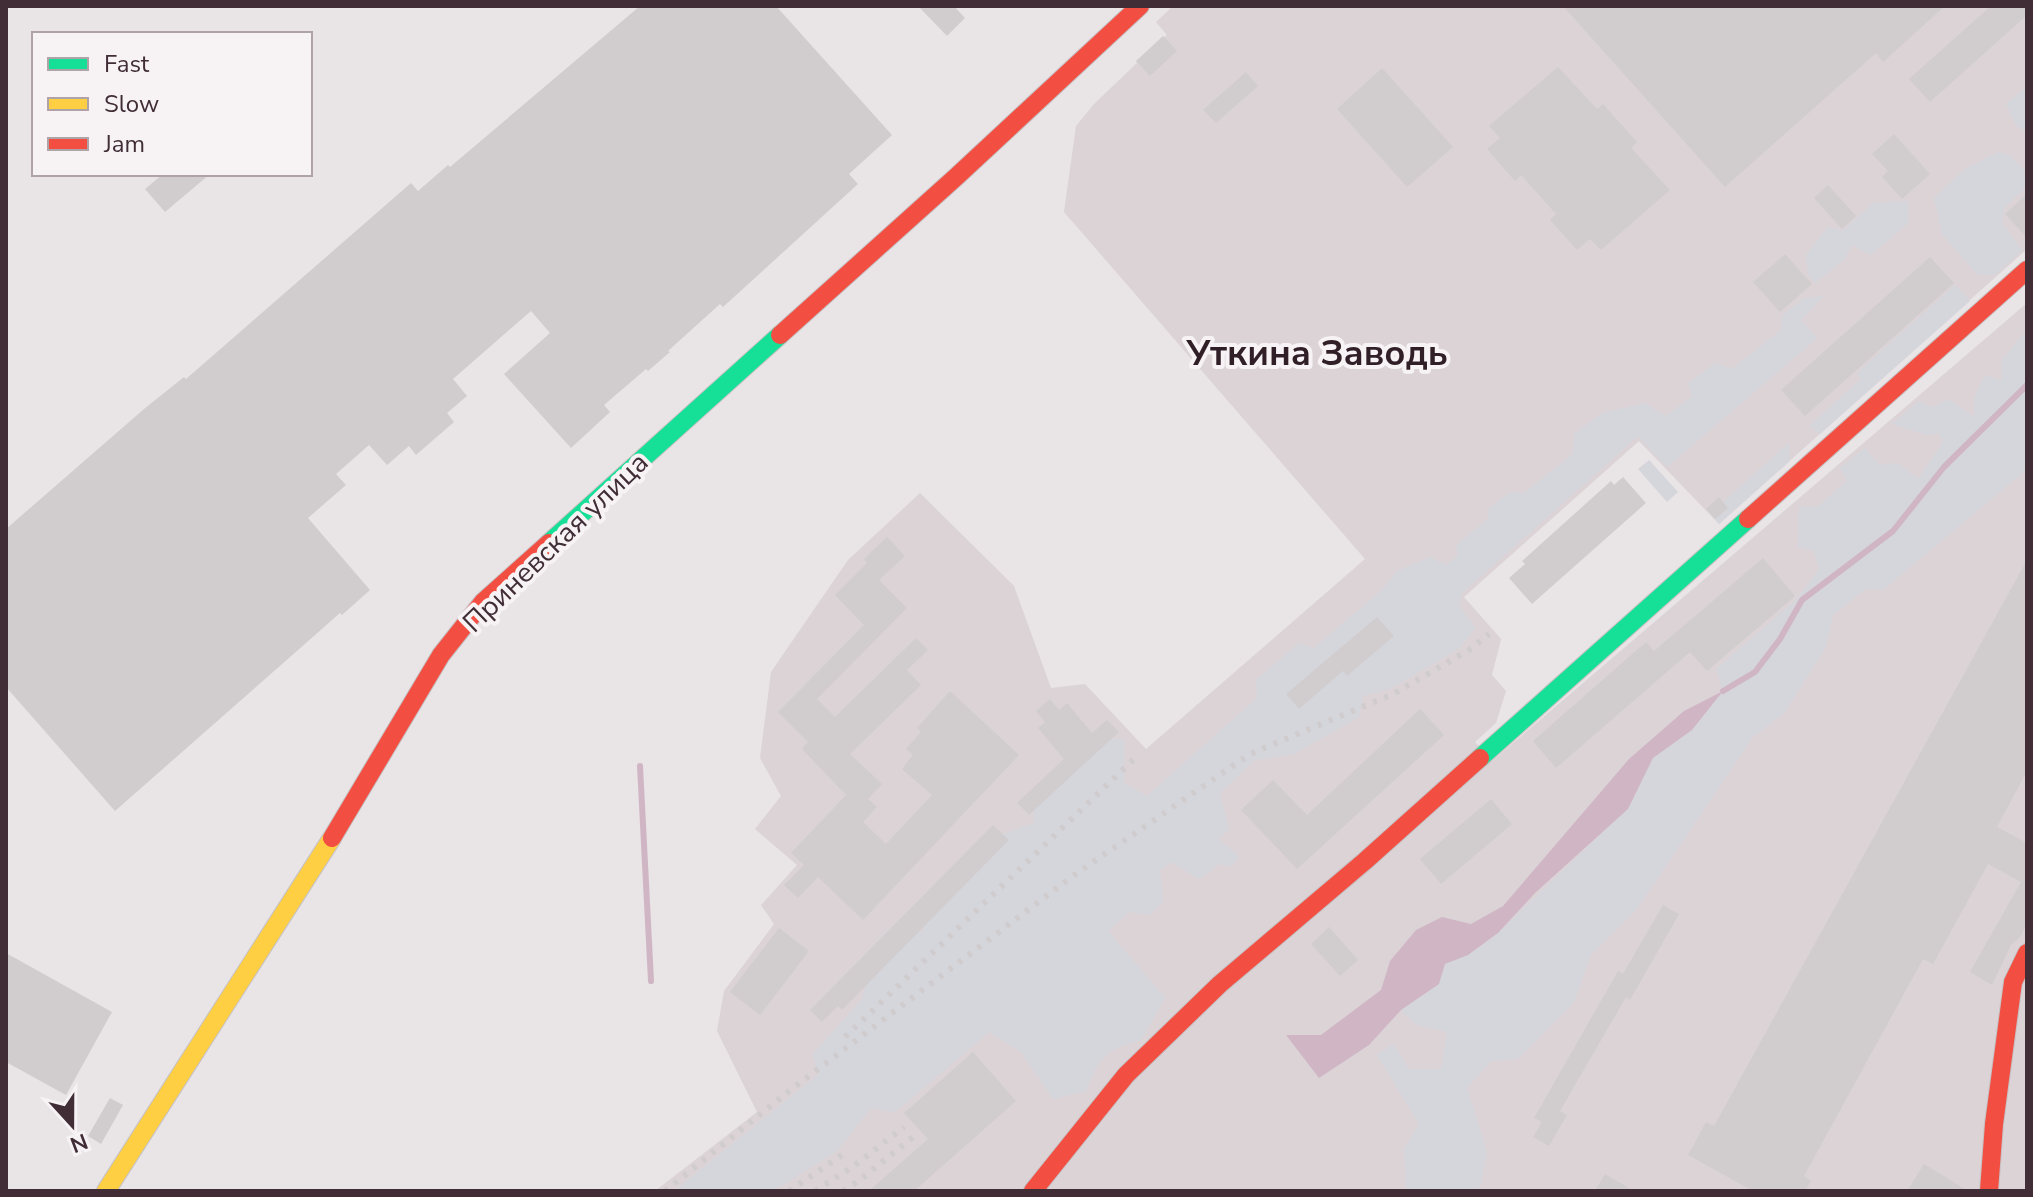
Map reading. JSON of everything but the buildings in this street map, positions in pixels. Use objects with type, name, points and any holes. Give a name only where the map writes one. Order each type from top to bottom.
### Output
[{"type":"street","name":"Приневская улица","points":[[106,1191],[301,890],[441,655],[483,602],[956,177],[1140,6]]},
{"type":"street","points":[[1033,1191],[1126,1075],[1220,984],[1365,861],[2027,270]]},
{"type":"street","points":[[1989,1191],[1994,1124],[2013,982],[2027,953]]},
{"type":"shaded area","points":[[1173,6],[2027,6],[2027,249],[1719,524],[1639,441],[1464,597],[1501,639],[1492,675],[1506,691],[1496,723],[1475,742],[1492,761],[2027,303],[2027,1191],[655,1191],[757,1112],[717,1031],[724,991],[774,924],[761,905],[797,865],[755,829],[781,796],[760,758],[771,672],[848,560],[920,493],[1014,586],[1051,688],[1085,684],[1146,749],[1365,559],[1064,212],[1076,126],[1136,61],[1167,35],[1156,22]]},
{"type":"shaded area","points":[[2027,87],[2025,130],[2017,127],[2006,104]]},
{"type":"shaded area","points":[[1998,152],[2010,155],[2027,173],[2027,186],[2004,208],[2002,223],[2022,250],[1995,275],[1978,275],[1942,234],[1934,198],[1965,169]]},
{"type":"shaded area","points":[[1908,201],[1908,223],[1871,255],[1852,245],[1844,260],[1815,283],[1808,274],[1806,255],[1828,227],[1843,231],[1873,203]]},
{"type":"shaded area","points":[[1955,285],[1970,301],[1820,434],[1809,426],[1861,379],[1857,373]]},
{"type":"shaded area","points":[[1824,296],[1801,320],[1817,338],[1667,467],[1638,436],[1461,594],[1459,605],[1475,628],[1460,648],[1390,689],[1363,696],[1359,717],[1294,754],[1255,760],[1220,793],[1229,829],[1218,839],[1239,856],[1232,866],[1219,864],[1199,879],[1171,862],[1160,870],[1163,902],[1149,915],[1129,912],[1108,931],[1165,998],[1141,1040],[1119,1047],[1105,1056],[1086,1091],[1053,1099],[1021,1052],[989,1032],[895,1112],[871,1108],[837,1151],[773,1191],[674,1191],[818,1075],[813,1054],[862,999],[878,939],[897,923],[923,933],[929,907],[993,838],[1034,823],[1033,806],[1089,737],[1124,739],[1124,783],[1147,796],[1257,698],[1256,680],[1299,643],[1314,648],[1382,590],[1397,571],[1430,557],[1446,565],[1458,556],[1456,545],[1488,519],[1489,508],[1510,492],[1524,493],[1573,454],[1575,433],[1603,413],[1645,403],[1665,416],[1692,397],[1688,383],[1716,363],[1732,369],[1780,331],[1783,315],[1804,298]]},
{"type":"shaded area","points":[[2027,330],[2027,469],[1884,589],[1864,590],[1833,615],[1825,649],[1784,713],[1752,738],[1636,910],[1591,954],[1574,1002],[1518,1059],[1491,1061],[1467,1088],[1487,1152],[1479,1191],[1406,1191],[1404,1149],[1419,1124],[1377,1055],[1393,1044],[1409,1069],[1441,1069],[1447,1032],[1417,1025],[1401,1010],[1439,984],[1444,964],[1468,955],[1498,933],[1627,809],[1653,758],[1692,730],[1723,691],[1716,669],[1798,598],[1819,569],[1814,551],[1798,547],[1799,506],[1817,507],[1847,481],[1840,468],[1865,448],[1879,465],[1898,463],[1918,479],[1943,442],[1939,433],[1927,435],[1892,424],[1919,401],[1932,407],[1949,400],[1974,417],[1975,396],[1985,375],[2002,381],[2001,361]]},
{"type":"shaded area","points":[[1789,443],[1790,461],[1719,524],[1715,519],[1728,508],[1723,502]]},
{"type":"shaded area","points":[[1649,460],[1678,492],[1667,502],[1638,469]]},
{"type":"shaded area","points":[[1723,691],[1692,730],[1653,758],[1628,809],[1535,893],[1498,933],[1468,955],[1445,964],[1439,984],[1401,1010],[1369,1045],[1319,1078],[1286,1035],[1321,1035],[1381,990],[1390,961],[1416,930],[1442,917],[1471,924],[1503,906],[1629,759],[1684,711]]},
{"type":"waterway","points":[[1723,691],[1755,672],[1780,639],[1802,600],[1893,531],[1944,467],[2027,385]]},
{"type":"waterway","points":[[640,766],[651,981]]},
{"type":"railway","points":[[665,1191],[788,1092],[1070,878],[1250,754],[1393,694],[1469,650],[1489,634]]},
{"type":"railway","points":[[845,1037],[1135,758]]},
{"type":"railway","points":[[815,1191],[904,1127]]},
{"type":"railway","points":[[843,1191],[913,1137]]},
{"type":"railway","points":[[789,1191],[842,1155]]},
{"type":"traffic: fast","points":[[549,543],[780,335]]},
{"type":"traffic: fast","points":[[1480,758],[1748,519]]},
{"type":"traffic: slow","points":[[106,1191],[332,838]]},
{"type":"traffic: jam","points":[[780,335],[1140,6]]},
{"type":"traffic: jam","points":[[1748,519],[2027,270]]},
{"type":"traffic: jam","points":[[332,838],[441,655],[483,602],[549,543]]},
{"type":"traffic: jam","points":[[1033,1191],[1126,1075],[1220,984],[1480,758]]},
{"type":"traffic: jam","points":[[1989,1191],[1994,1124],[2013,982],[2027,953]]},
{"type":"district","name":"Уткина Заводь","points":[[1317,352]]}]
